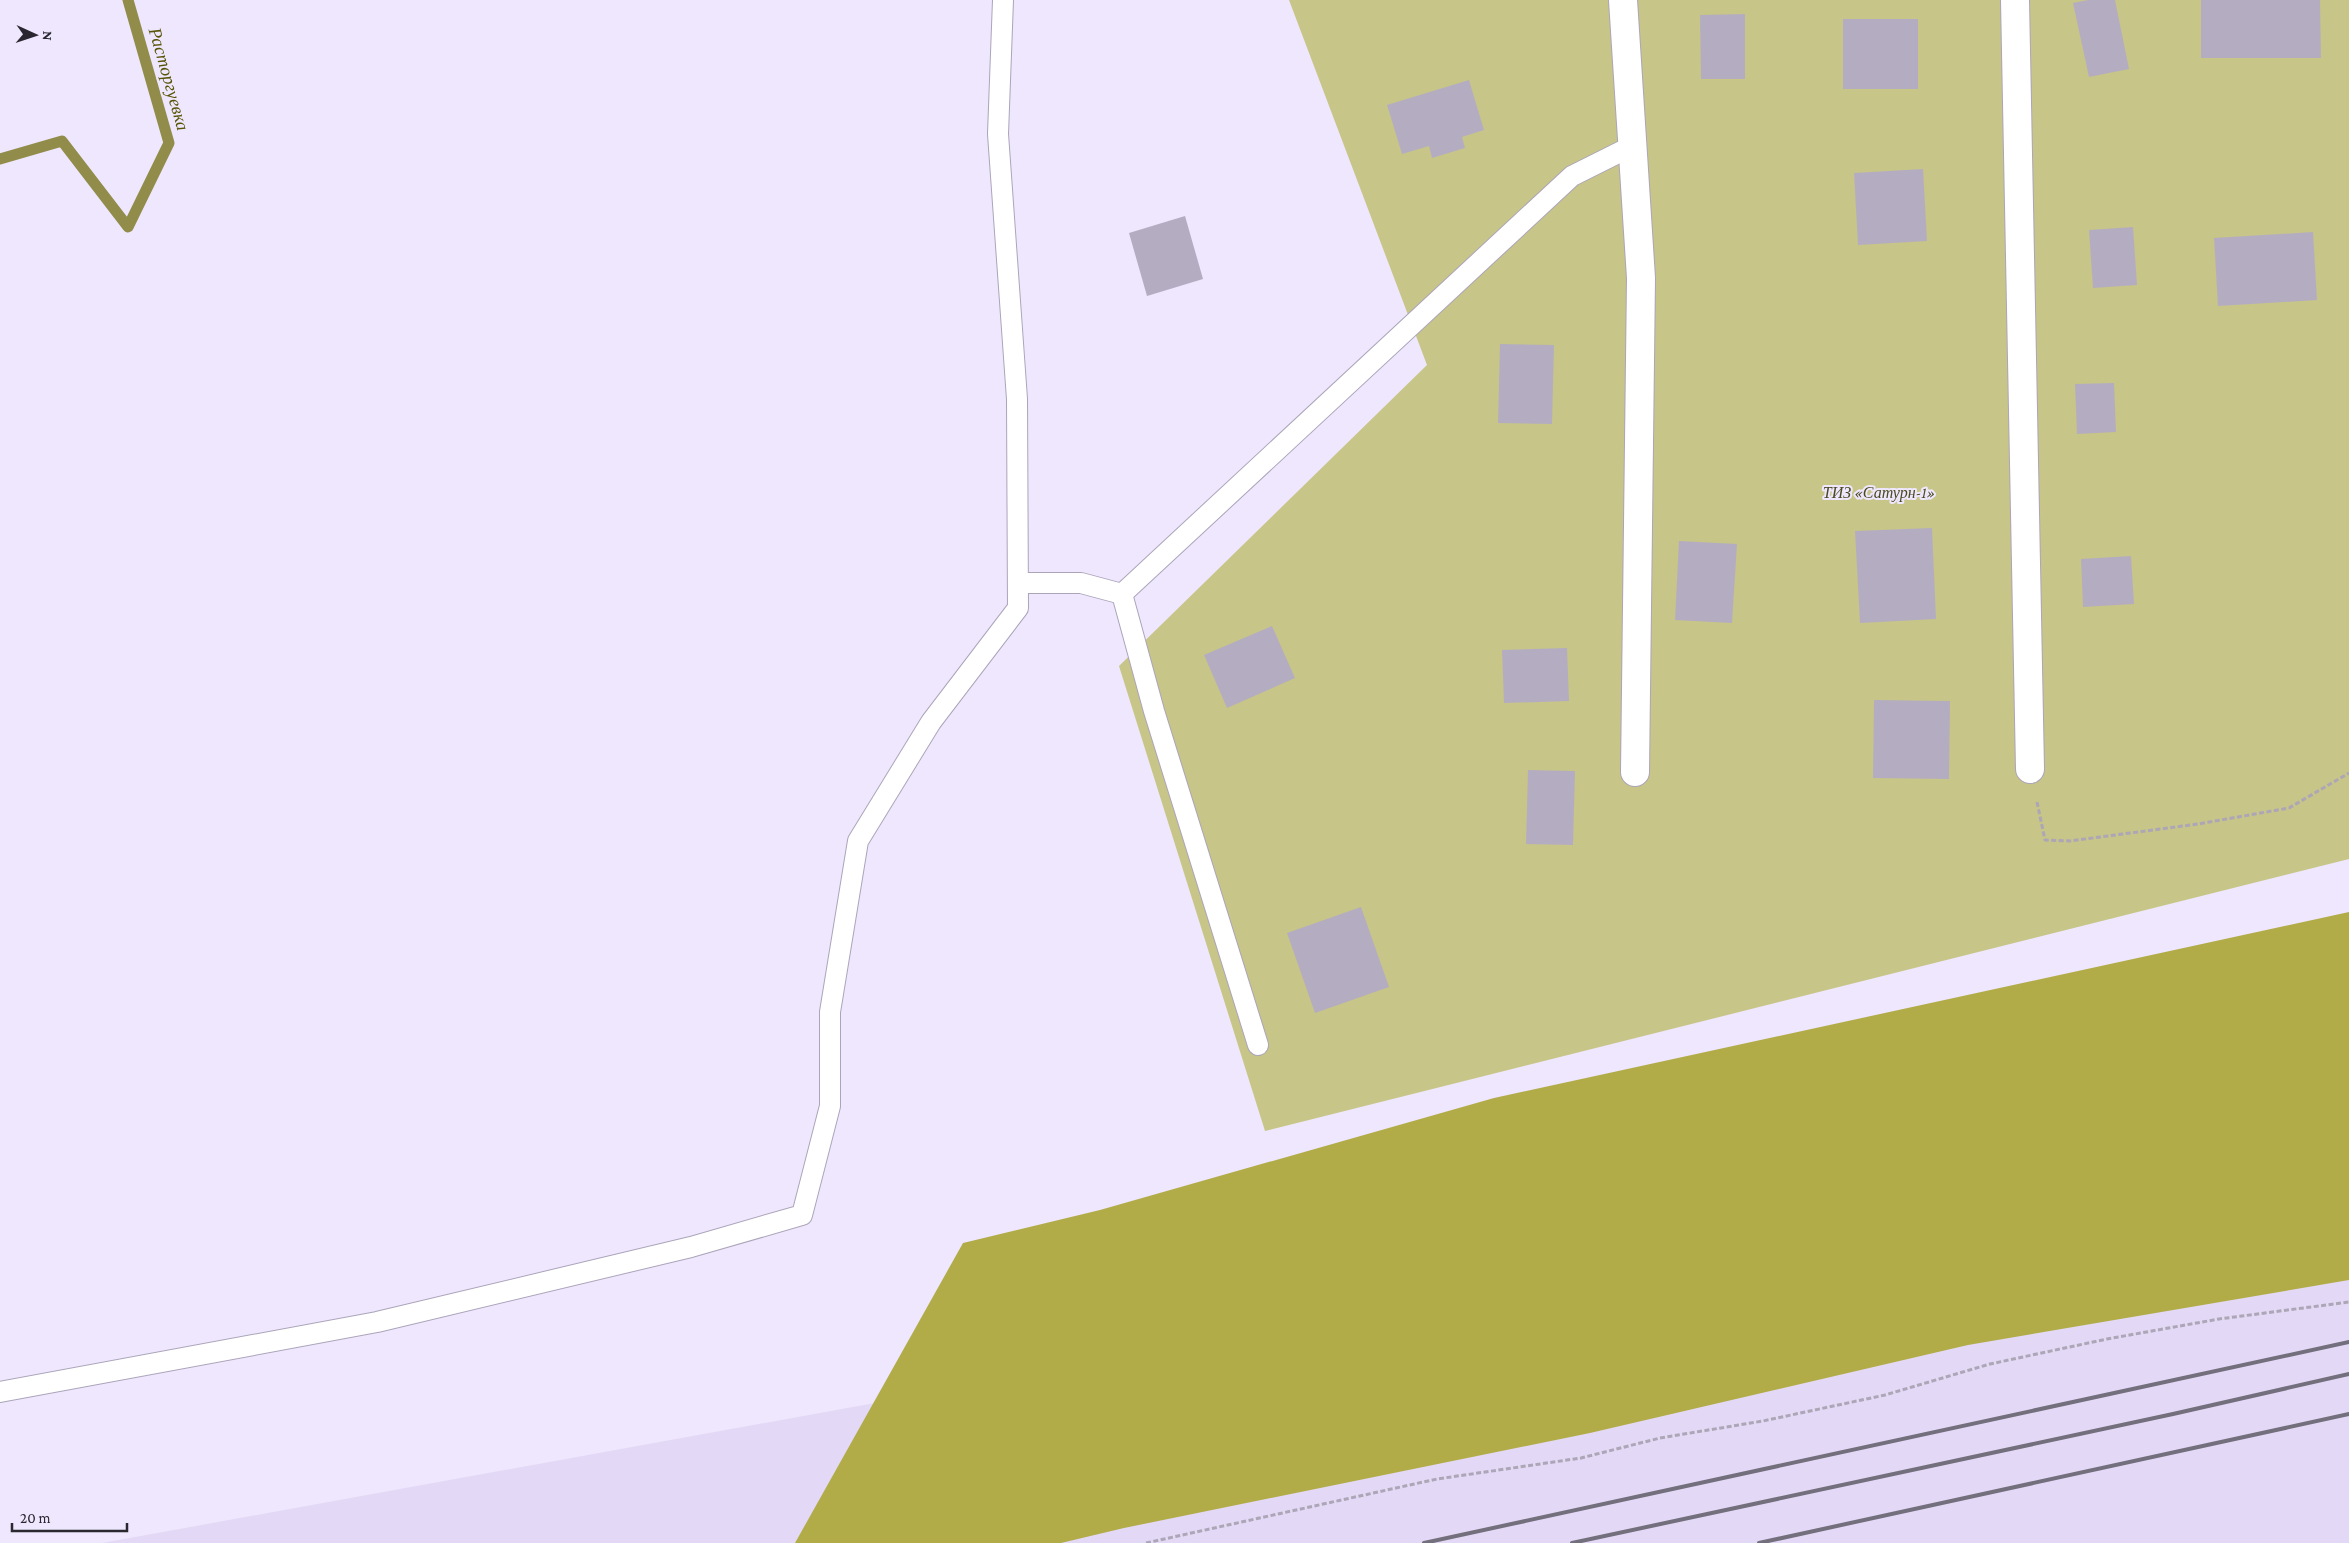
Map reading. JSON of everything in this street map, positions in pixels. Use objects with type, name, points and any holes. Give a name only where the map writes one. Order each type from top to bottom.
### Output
[{"type":"street","points":[[1623,0],[1641,278],[1635,772]]},
{"type":"street","points":[[2015,0],[2030,769]]},
{"type":"lane","points":[[0,1392],[376,1322],[691,1247],[802,1215],[830,1106],[830,1012],[858,841],[931,722],[1018,608],[1017,399],[998,134],[1003,0]]},
{"type":"lane","points":[[1122,594],[1572,176],[1632,146]]},
{"type":"lane","points":[[1018,583],[1081,583],[1122,594]]},
{"type":"lane","points":[[1122,594],[1154,711],[1258,1045]]},
{"type":"path","points":[[2030,769],[2045,840],[2070,841],[2198,824],[2289,808],[2349,774]]},
{"type":"path","points":[[1146,1543],[1437,1479],[1581,1458],[1660,1438],[1782,1417],[1885,1395],[1990,1364],[2107,1339],[2219,1319],[2349,1302]]},
{"type":"shaded area","points":[[2349,912],[2349,1280],[1968,1345],[1590,1433],[1124,1528],[1061,1543],[795,1543],[963,1243],[1100,1210],[1494,1098]]},
{"type":"shaded area","points":[[2349,1165],[2349,1543],[102,1543],[930,1393]]},
{"type":"green space","name":"ТИЗ «Сатурн-1»","points":[[1289,0],[2349,0],[2349,859],[1265,1131],[1119,666],[1427,365]]},
{"type":"building","points":[[2088,0],[2115,0],[2129,69],[2089,77],[2073,3]]},
{"type":"building","points":[[2201,0],[2320,0],[2321,58],[2201,58]]},
{"type":"building","points":[[1745,14],[1745,79],[1701,79],[1700,15]]},
{"type":"building","points":[[1843,19],[1918,19],[1918,89],[1843,89]]},
{"type":"building","points":[[1469,80],[1484,130],[1462,137],[1465,148],[1432,158],[1429,146],[1402,154],[1387,105]]},
{"type":"building","points":[[1923,169],[1927,241],[1858,245],[1854,173]]},
{"type":"building","points":[[1185,216],[1203,279],[1147,296],[1129,233]]},
{"type":"building","points":[[2133,227],[2137,285],[2093,288],[2089,230]]},
{"type":"building","points":[[2313,232],[2317,300],[2218,306],[2214,238]]},
{"type":"building","points":[[1500,344],[1554,345],[1552,424],[1498,423]]},
{"type":"building","points":[[2114,383],[2116,432],[2077,434],[2075,384]]},
{"type":"building","points":[[1932,528],[1936,619],[1860,623],[1855,531]]},
{"type":"building","points":[[1679,541],[1737,544],[1732,623],[1675,620]]},
{"type":"building","points":[[2131,556],[2134,604],[2083,607],[2081,559]]},
{"type":"building","points":[[1272,626],[1295,678],[1227,708],[1204,655]]},
{"type":"building","points":[[1567,648],[1569,701],[1504,703],[1502,650]]},
{"type":"building","points":[[1874,700],[1950,701],[1949,779],[1873,778]]},
{"type":"building","points":[[1528,770],[1575,771],[1573,845],[1526,844]]},
{"type":"building","points":[[1361,907],[1389,987],[1315,1013],[1287,933]]},
{"type":"waterway","name":"Расторгуевка","points":[[0,159],[62,141],[128,227],[169,143],[128,0]]},
{"type":"railway","points":[[1424,1543],[2349,1342]]},
{"type":"railway","points":[[1572,1543],[2173,1414],[2349,1374]]},
{"type":"railway","points":[[1759,1543],[2349,1414]]}]
